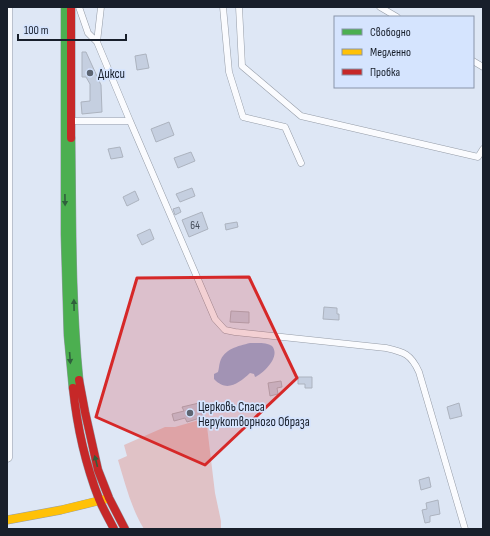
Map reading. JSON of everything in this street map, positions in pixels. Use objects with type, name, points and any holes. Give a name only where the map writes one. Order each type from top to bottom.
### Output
[{"type":"main road","points":[[65,7],[64,127],[66,290],[70,370],[76,408],[89,468],[100,500],[114,529]]},
{"type":"main road","points":[[71,7],[70,121],[76,349],[81,392],[98,470],[109,498],[125,529]]},
{"type":"main road","points":[[7,520],[61,510],[109,498]]},
{"type":"street","points":[[7,459],[9,7]]},
{"type":"street","points":[[80,7],[88,33],[97,42],[215,319],[225,330],[240,333],[386,348],[400,351],[408,356],[415,362],[419,372],[465,529]]},
{"type":"street","points":[[97,42],[101,7]]},
{"type":"street","points":[[223,7],[229,72],[244,117],[285,127],[301,163]]},
{"type":"street","points":[[239,7],[242,66],[301,116],[481,158],[483,149]]},
{"type":"street","points":[[380,7],[395,16]]},
{"type":"street","points":[[474,62],[483,67]]},
{"type":"street","points":[[70,121],[130,122]]},
{"type":"highlighted area","points":[[249,277],[297,378],[205,465],[96,417],[137,278]]},
{"type":"shaded area","points":[[206,418],[221,529],[144,529],[132,504],[118,460],[127,456],[124,445],[165,427],[175,427]]},
{"type":"water","points":[[250,343],[264,343],[272,346],[274,350],[273,359],[263,372],[255,377],[254,374],[250,373],[237,383],[228,386],[219,383],[214,379],[214,374],[218,372],[222,358],[228,351]]},
{"type":"building","points":[[82,52],[86,52],[101,85],[102,112],[82,114],[81,102],[90,101],[90,84],[86,77],[82,77]]},
{"type":"building","points":[[146,54],[149,68],[137,70],[135,56]]},
{"type":"building","points":[[169,122],[174,135],[156,142],[151,129]]},
{"type":"building","points":[[120,147],[123,157],[111,159],[108,149]]},
{"type":"building","points":[[191,152],[195,161],[178,168],[174,158]]},
{"type":"building","points":[[192,188],[195,196],[180,202],[176,194]]},
{"type":"building","points":[[135,191],[139,200],[127,206],[123,197]]},
{"type":"building","points":[[179,207],[181,212],[175,215],[173,209]]},
{"type":"building","points":[[202,212],[208,229],[189,237],[182,220]]},
{"type":"building","points":[[237,222],[238,227],[226,230],[225,224]]},
{"type":"building","points":[[150,229],[154,239],[142,245],[137,235]]},
{"type":"building","points":[[324,307],[337,308],[339,320],[323,319]]},
{"type":"building","points":[[231,311],[249,312],[249,323],[230,322]]},
{"type":"building","points":[[298,377],[312,377],[312,388],[305,388],[305,384],[298,384]]},
{"type":"building","points":[[281,381],[282,387],[277,388],[278,394],[270,396],[268,383]]},
{"type":"building","name":"Церковь Спаса Нерукотворного Образа","points":[[199,403],[203,417],[187,422],[185,418],[174,421],[172,414],[184,411],[182,407]]},
{"type":"building","points":[[459,403],[462,416],[450,419],[447,407]]},
{"type":"building","points":[[429,477],[431,487],[421,490],[419,480]]},
{"type":"building","points":[[438,500],[440,514],[430,516],[430,522],[425,523],[422,510],[427,509],[426,503]]},
{"type":"traffic: fast","points":[[65,7],[65,234],[68,335],[73,388]]},
{"type":"traffic: fast","points":[[71,138],[73,289],[79,380]]},
{"type":"traffic: slow","points":[[7,520],[61,510],[106,499]]},
{"type":"traffic: jam","points":[[71,7],[71,138]]},
{"type":"traffic: jam","points":[[79,380],[98,470],[109,498],[125,529]]},
{"type":"traffic: jam","points":[[73,388],[79,430],[90,472],[101,503],[114,529]]},
{"type":"place","name":"Дикси","points":[[90,73]]},
{"type":"place","name":"Церковь Спаса Нерукотворного Образа","points":[[190,413]]}]
